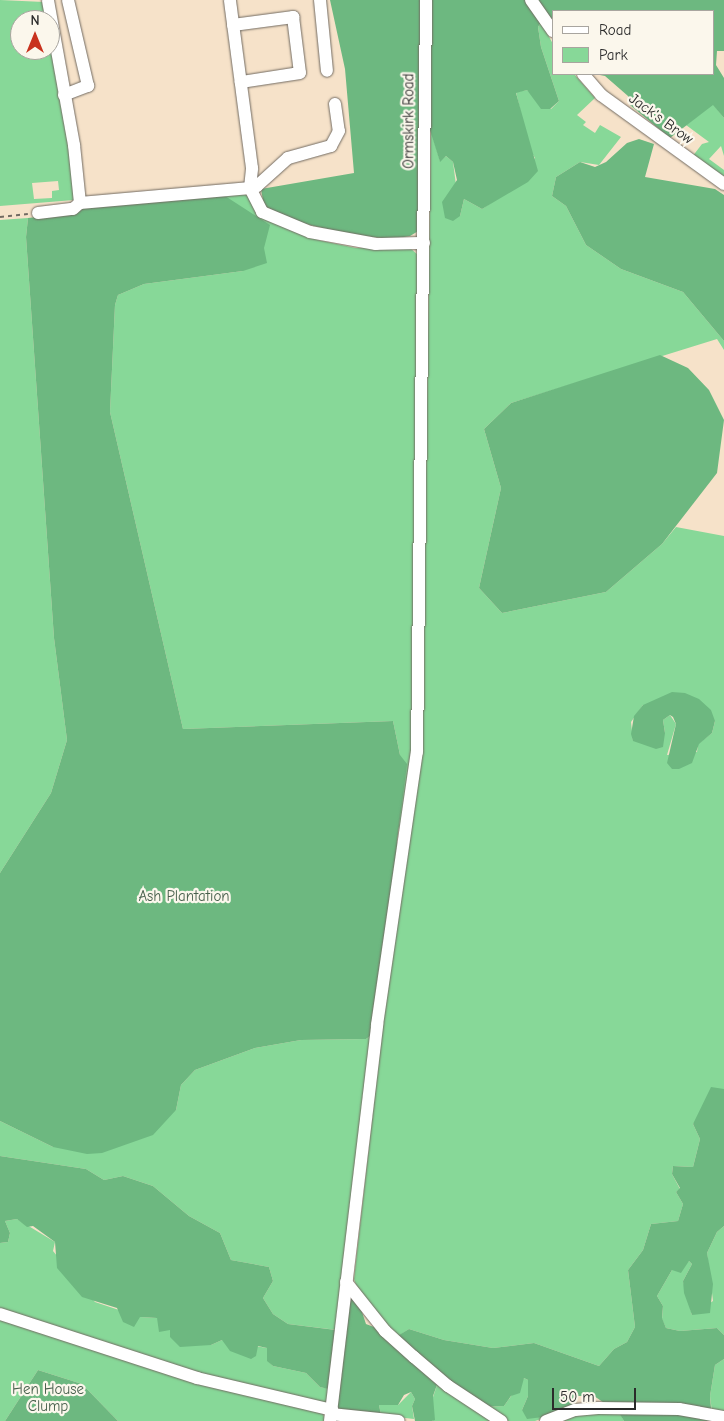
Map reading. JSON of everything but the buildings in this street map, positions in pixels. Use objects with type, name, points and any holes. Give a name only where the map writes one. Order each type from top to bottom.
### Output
[{"type":"street","points":[[48,0],[74,145],[80,203]]},
{"type":"street","points":[[64,95],[88,86],[68,0]]},
{"type":"street","points":[[230,0],[252,168],[250,188],[262,212],[310,232],[376,244],[424,243]]},
{"type":"street","points":[[320,0],[327,71]]},
{"type":"street","name":"Ormskirk Road","points":[[331,1415],[377,1025],[417,752],[426,0]]},
{"type":"street","points":[[531,0],[552,30]]},
{"type":"street","points":[[233,25],[293,16],[300,73],[241,82]]},
{"type":"street","name":"Jack's Brow","points":[[584,75],[601,95],[724,184]]},
{"type":"street","points":[[38,213],[73,209],[80,203],[257,186],[288,158],[331,146],[339,131],[336,104]]},
{"type":"street","points":[[346,1282],[385,1331],[448,1386],[501,1421]]},
{"type":"street","points":[[0,1314],[197,1378],[331,1415],[398,1421]]},
{"type":"street","points":[[546,1421],[576,1410],[598,1408],[679,1409],[724,1417]]},
{"type":"path","points":[[0,217],[38,213]]},
{"type":"green space","points":[[0,0],[44,2],[45,10],[10,10],[10,60],[54,60],[70,147],[74,200],[0,206]],"holes":[[[58,181],[59,190],[52,191],[52,198],[34,199],[32,183]]]},
{"type":"green space","points":[[330,0],[724,0],[724,51],[717,51],[716,65],[724,78],[724,118],[713,105],[670,138],[630,105],[628,96],[605,76],[600,75],[714,75],[714,10],[552,10],[552,21],[546,14],[538,27],[541,47],[559,101],[550,109],[541,109],[527,90],[516,93],[538,171],[528,182],[482,209],[464,199],[460,216],[453,221],[445,218],[442,202],[457,180],[453,162],[446,156],[440,162],[430,130],[418,134],[420,230],[410,236],[392,239],[352,235],[297,222],[264,206],[261,189],[354,173],[345,69]]},
{"type":"green space","points":[[541,22],[552,42],[552,75],[575,75],[595,98],[577,115],[586,122],[583,125],[595,133],[600,125],[621,137],[599,165],[580,162],[556,177],[552,196],[566,206],[586,245],[621,269],[683,292],[724,341],[724,350],[717,339],[511,403],[484,429],[501,488],[479,588],[502,613],[606,592],[662,544],[676,527],[724,536],[724,1089],[693,1124],[700,1139],[693,1167],[673,1166],[672,1174],[680,1189],[676,1192],[683,1204],[678,1221],[651,1224],[643,1250],[628,1270],[635,1327],[627,1342],[614,1349],[599,1366],[534,1343],[493,1348],[444,1340],[409,1329],[397,1337],[358,1291],[354,1279],[383,1023],[422,751],[431,131],[440,161],[446,156],[453,162],[460,216],[464,199],[482,209],[491,203],[535,158],[529,148],[516,92],[527,90],[551,109],[559,101],[541,47],[538,27]],"holes":[[[643,705],[715,721],[712,733],[698,744],[697,752],[667,755],[676,724],[670,715],[663,720],[665,733],[633,741],[631,722]]]},
{"type":"green space","points":[[713,104],[724,118],[724,156],[721,146],[709,159],[724,170],[724,178],[692,157],[702,144],[709,142],[686,125]]},
{"type":"green space","points":[[639,139],[654,144],[645,177],[715,189],[724,195],[724,341],[683,292],[621,269],[586,245],[566,206],[552,196],[556,177],[580,162],[595,167],[606,162],[627,143]]},
{"type":"green space","points":[[222,194],[246,195],[318,240],[356,248],[410,248],[418,255],[413,744],[399,848],[400,755],[393,721],[183,729],[110,412],[115,305],[118,295],[144,284],[243,271]]},
{"type":"green space","name":"Ash Plantation","points":[[222,194],[270,225],[264,248],[267,263],[243,271],[144,284],[118,295],[115,305],[110,412],[183,729],[393,721],[400,755],[407,764],[397,842],[399,848],[373,1034],[366,1039],[301,1040],[255,1048],[195,1070],[181,1085],[176,1110],[153,1135],[102,1153],[87,1154],[53,1147],[0,1121],[0,873],[51,793],[67,740],[54,638],[26,237],[28,218],[74,213],[81,208]]},
{"type":"green space","points":[[28,218],[26,237],[54,638],[67,740],[51,793],[0,873],[0,220]]},
{"type":"green space","points":[[660,355],[688,368],[709,390],[724,420],[717,473],[662,544],[606,592],[502,613],[479,588],[501,488],[484,429],[511,403]]},
{"type":"green space","points":[[672,692],[685,693],[699,699],[711,710],[715,721],[712,733],[699,744],[692,763],[679,769],[672,769],[667,763],[676,724],[673,717],[670,715],[663,720],[665,733],[663,747],[656,749],[633,741],[631,734],[634,716],[643,705]]},
{"type":"green space","points":[[373,1034],[337,1330],[288,1324],[273,1314],[263,1298],[273,1281],[269,1267],[231,1260],[220,1233],[189,1216],[153,1186],[123,1176],[104,1180],[86,1169],[0,1156],[0,1121],[53,1147],[176,1110],[181,1085],[195,1070],[255,1048],[301,1040],[366,1039]]},
{"type":"green space","points":[[711,1087],[724,1089],[724,1226],[717,1232],[707,1253],[713,1284],[710,1313],[692,1315],[684,1293],[683,1281],[692,1264],[689,1261],[681,1273],[672,1270],[657,1296],[663,1306],[662,1318],[666,1328],[680,1331],[717,1328],[724,1335],[724,1359],[715,1365],[710,1396],[712,1420],[717,1421],[624,1421],[619,1413],[594,1396],[575,1396],[575,1413],[527,1419],[522,1410],[528,1396],[528,1380],[524,1378],[520,1393],[511,1396],[504,1406],[484,1407],[445,1392],[438,1382],[433,1396],[435,1420],[432,1421],[415,1421],[412,1406],[415,1399],[411,1392],[404,1395],[398,1405],[379,1405],[381,1415],[337,1412],[328,1389],[320,1387],[306,1373],[273,1366],[267,1361],[267,1348],[258,1346],[256,1356],[251,1359],[230,1351],[222,1340],[211,1345],[180,1347],[170,1337],[170,1330],[159,1332],[157,1318],[140,1317],[134,1327],[123,1322],[117,1308],[82,1297],[57,1268],[55,1242],[33,1226],[27,1227],[17,1219],[5,1221],[10,1233],[8,1242],[0,1243],[0,1156],[86,1169],[104,1180],[123,1176],[153,1186],[189,1216],[220,1233],[231,1260],[269,1267],[273,1281],[263,1298],[273,1314],[288,1324],[344,1331],[347,1297],[358,1300],[366,1324],[379,1329],[391,1340],[409,1329],[444,1340],[493,1348],[534,1343],[599,1366],[614,1349],[627,1342],[635,1327],[628,1270],[643,1250],[651,1224],[678,1221],[683,1204],[676,1192],[680,1188],[672,1174],[673,1166],[693,1167],[700,1139],[693,1124]]},
{"type":"green space","points":[[17,1219],[55,1242],[53,1251],[95,1302],[140,1317],[157,1318],[170,1330],[211,1345],[222,1340],[267,1348],[267,1360],[273,1366],[306,1373],[320,1387],[330,1389],[328,1401],[323,1404],[258,1391],[0,1312],[0,1243],[8,1242],[10,1233],[5,1221]]},
{"type":"green space","points":[[724,1226],[724,1335],[717,1328],[680,1331],[666,1328],[662,1319],[663,1306],[657,1296],[672,1270],[689,1261],[692,1264],[683,1281],[692,1315],[713,1301],[707,1253],[717,1232]]},
{"type":"green space","points":[[0,1318],[323,1413],[325,1421],[118,1421],[82,1384],[38,1370],[5,1421],[0,1421]]},
{"type":"green space","points":[[724,1359],[724,1411],[712,1412],[710,1396],[715,1365]]},
{"type":"green space","name":"Hen House Clump","points":[[38,1370],[82,1384],[118,1421],[5,1421]]},
{"type":"green space","points":[[524,1378],[528,1380],[528,1396],[522,1410],[550,1416],[535,1421],[508,1421],[484,1407],[504,1406]]},
{"type":"green space","points":[[438,1382],[492,1421],[433,1421],[433,1397]]},
{"type":"green space","points":[[411,1392],[415,1399],[412,1406],[414,1419],[381,1415],[379,1405],[398,1405]]},
{"type":"green space","points":[[619,1412],[624,1421],[555,1421],[561,1417]]}]
